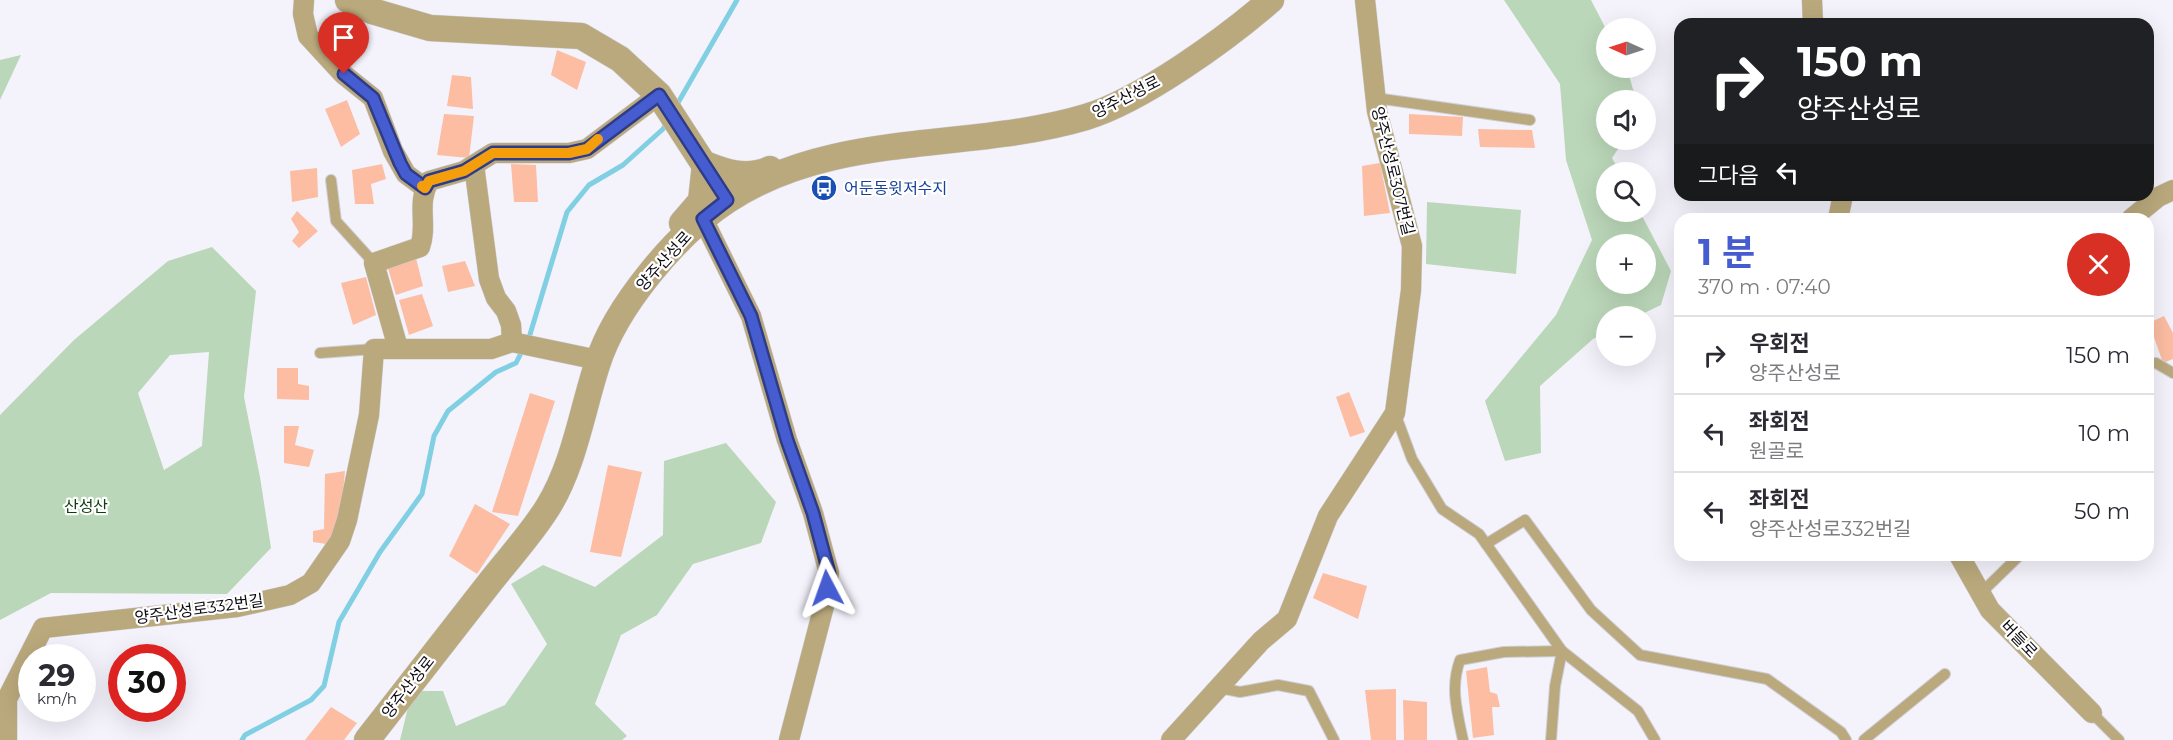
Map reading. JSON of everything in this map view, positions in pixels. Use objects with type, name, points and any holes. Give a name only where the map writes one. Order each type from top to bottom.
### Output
[{"type":"street","points":[[304,0],[303,14],[308,36],[344,74],[373,98],[393,151],[406,174],[425,188]]},
{"type":"street","points":[[348,0],[372,11],[430,28],[581,36],[620,59],[662,99],[727,200]]},
{"type":"street","name":"양주산성로","points":[[367,740],[548,508],[569,460],[598,360],[625,306],[654,269],[703,219],[727,200],[795,168],[824,160],[868,150],[1027,129],[1102,112],[1162,80],[1271,0]]},
{"type":"street","name":"양주산성로307번길","points":[[1171,740],[1261,641],[1287,619],[1328,516],[1395,413],[1411,290],[1412,246],[1376,98],[1365,0]]},
{"type":"street","points":[[1812,0],[1813,18]]},
{"type":"street","points":[[398,348],[374,263],[420,247],[424,236],[422,195],[429,181],[464,171],[493,153],[569,153],[587,149],[662,99]]},
{"type":"street","points":[[705,164],[731,174],[742,175],[759,174],[809,154],[824,160]]},
{"type":"street","points":[[654,269],[658,254],[701,201],[705,164]]},
{"type":"street","points":[[474,165],[489,279],[496,298],[506,310],[522,344]]},
{"type":"street","points":[[2154,200],[2173,190]]},
{"type":"street","points":[[2138,213],[2153,201]]},
{"type":"street","points":[[703,219],[751,316],[787,440],[813,513],[829,573],[822,613],[789,740]]},
{"type":"street","points":[[374,349],[491,349],[522,344],[598,360]]},
{"type":"street","name":"양주산성로332번길","points":[[7,740],[7,699],[43,628],[237,607],[290,595],[311,583],[340,541],[346,520],[369,415],[374,349]]},
{"type":"street","name":"버들로","points":[[1962,561],[1990,610],[2092,713]]},
{"type":"lane","points":[[1376,98],[1530,120]]},
{"type":"lane","points":[[331,180],[336,221],[374,263]]},
{"type":"lane","points":[[320,353],[374,349]]},
{"type":"lane","points":[[2154,363],[2173,373]]},
{"type":"lane","name":"양주산성로307번길","points":[[1395,413],[1412,459],[1442,509],[1479,534],[1562,651],[1638,711],[1655,740]]},
{"type":"lane","points":[[1486,544],[1525,520],[1591,610],[1640,655],[1767,679],[1841,732],[1846,740]]},
{"type":"lane","points":[[1981,593],[2014,561]]},
{"type":"lane","points":[[1463,740],[1454,694],[1455,674],[1460,660],[1504,652],[1562,651],[1555,686],[1551,740]]},
{"type":"lane","points":[[1864,740],[1945,674]]},
{"type":"lane","points":[[1220,688],[1240,692],[1278,686],[1309,691],[1334,740]]},
{"type":"lane","points":[[2092,713],[2119,740]]},
{"type":"green space","points":[[1504,0],[1591,0],[1600,18],[1596,18],[1596,78],[1630,78],[1633,90],[1596,90],[1596,150],[1617,150],[1612,158],[1614,162],[1596,162],[1596,222],[1645,222],[1652,234],[1596,234],[1596,294],[1656,294],[1656,242],[1671,271],[1661,305],[1656,307],[1596,306],[1596,337],[1540,386],[1541,453],[1505,461],[1485,401],[1556,315],[1592,240],[1566,160],[1560,84]]},
{"type":"green space","points":[[21,55],[0,100],[0,60]]},
{"type":"green space","points":[[1427,202],[1521,210],[1516,274],[1426,264]]},
{"type":"green space","name":"산성산","points":[[212,247],[256,291],[244,397],[271,548],[227,594],[51,593],[0,620],[0,415],[74,340],[168,261]],"holes":[[[209,352],[202,446],[164,470],[138,393],[170,355]]]},
{"type":"green space","points":[[726,443],[776,502],[761,543],[693,564],[657,615],[621,635],[595,704],[627,736],[622,740],[400,740],[412,691],[443,691],[456,726],[505,705],[547,644],[511,584],[543,565],[595,587],[663,535],[664,461]]},
{"type":"building","points":[[557,50],[586,62],[577,90],[551,75]]},
{"type":"building","points":[[452,75],[471,77],[473,109],[447,106]]},
{"type":"building","points":[[347,100],[360,134],[341,147],[325,109]]},
{"type":"building","points":[[444,114],[474,116],[469,158],[437,155]]},
{"type":"building","points":[[1409,114],[1463,117],[1462,136],[1409,134]]},
{"type":"building","points":[[1478,129],[1532,130],[1535,148],[1480,147]]},
{"type":"building","points":[[1380,163],[1390,213],[1364,216],[1362,166]]},
{"type":"building","points":[[382,164],[386,179],[371,184],[374,204],[355,204],[352,170]]},
{"type":"building","points":[[511,164],[536,165],[538,202],[514,202]]},
{"type":"building","points":[[317,168],[318,197],[292,202],[290,171]]},
{"type":"building","points":[[297,211],[318,231],[299,248],[292,241],[299,232],[291,219]]},
{"type":"building","points":[[415,254],[423,286],[396,295],[386,262]]},
{"type":"building","points":[[465,261],[475,286],[448,292],[442,266]]},
{"type":"building","points":[[366,277],[376,315],[353,325],[341,283]]},
{"type":"building","points":[[422,294],[433,326],[409,335],[399,300]]},
{"type":"building","points":[[2164,316],[2173,333],[2173,359],[2163,363],[2154,337],[2154,321]]},
{"type":"building","points":[[277,368],[298,368],[298,384],[309,386],[309,400],[277,399]]},
{"type":"building","points":[[1349,392],[1365,432],[1350,437],[1336,397]]},
{"type":"building","points":[[530,393],[555,401],[518,516],[492,512]]},
{"type":"building","points":[[284,426],[299,426],[295,445],[314,450],[309,467],[284,463]]},
{"type":"building","points":[[608,465],[642,472],[621,557],[590,552]]},
{"type":"building","points":[[345,471],[340,524],[333,545],[313,542],[313,531],[324,529],[325,474]]},
{"type":"building","points":[[475,504],[510,524],[477,574],[449,556]]},
{"type":"building","points":[[1323,573],[1367,586],[1358,619],[1313,598]]},
{"type":"building","points":[[1487,667],[1490,692],[1497,694],[1500,707],[1492,707],[1494,735],[1473,738],[1466,671]]},
{"type":"building","points":[[1396,689],[1396,740],[1371,740],[1365,690]]},
{"type":"building","points":[[1403,700],[1427,702],[1427,740],[1404,740]]},
{"type":"building","points":[[331,707],[357,723],[344,740],[305,740]]},
{"type":"waterway","points":[[675,108],[737,0]]},
{"type":"waterway","points":[[528,341],[567,212],[589,185],[623,165],[663,129],[668,121]]},
{"type":"waterway","points":[[242,740],[245,735],[311,700],[324,686],[339,622],[380,552],[422,494],[434,436],[448,411],[496,372],[516,363],[523,349]]},
{"type":"slow traffic","points":[[422,186],[425,188],[429,181],[464,171],[493,153],[569,153],[587,149],[598,139]]},
{"type":"place","name":"어둔동윗저수지","points":[[824,188]]},
{"type":"route","points":[[344,74],[373,98],[393,151],[406,174],[425,188],[429,181],[464,171],[493,153],[569,153],[587,149],[603,134],[659,95],[727,200],[703,219],[751,316],[787,440],[813,513],[829,573],[827,588]]}]
